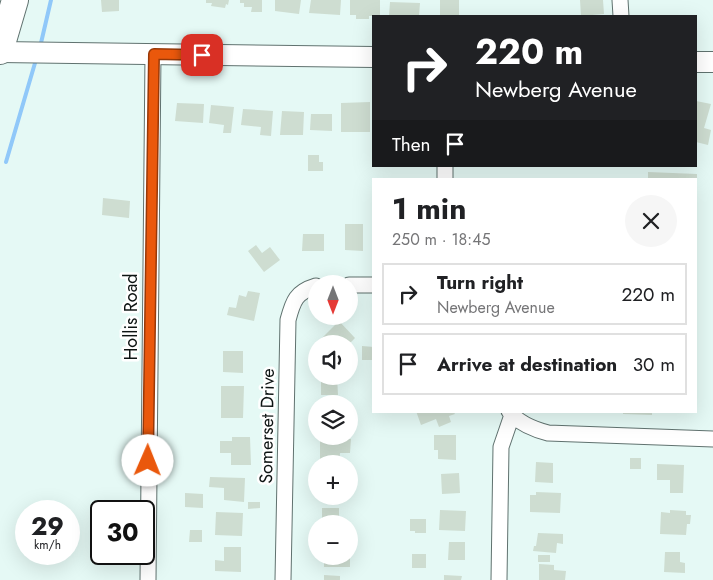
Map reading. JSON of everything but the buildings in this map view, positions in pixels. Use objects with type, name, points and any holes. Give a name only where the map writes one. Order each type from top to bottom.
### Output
[{"type":"highway","points":[[0,52],[16,0]]},
{"type":"street","points":[[620,0],[621,15]]},
{"type":"street","points":[[0,52],[372,57]]},
{"type":"street","name":"Hollis Road","points":[[148,580],[154,54]]},
{"type":"street","points":[[697,62],[713,62]]},
{"type":"street","points":[[358,284],[372,285]]},
{"type":"street","name":"Somerset Drive","points":[[283,580],[288,320],[293,303],[298,296],[308,288]]},
{"type":"street","points":[[499,580],[501,447],[510,413],[532,428],[548,433],[713,439]]},
{"type":"waterway","points":[[41,43],[51,0]]},
{"type":"waterway","points":[[6,162],[35,63]]},
{"type":"route","points":[[148,461],[154,54],[202,55]]}]
